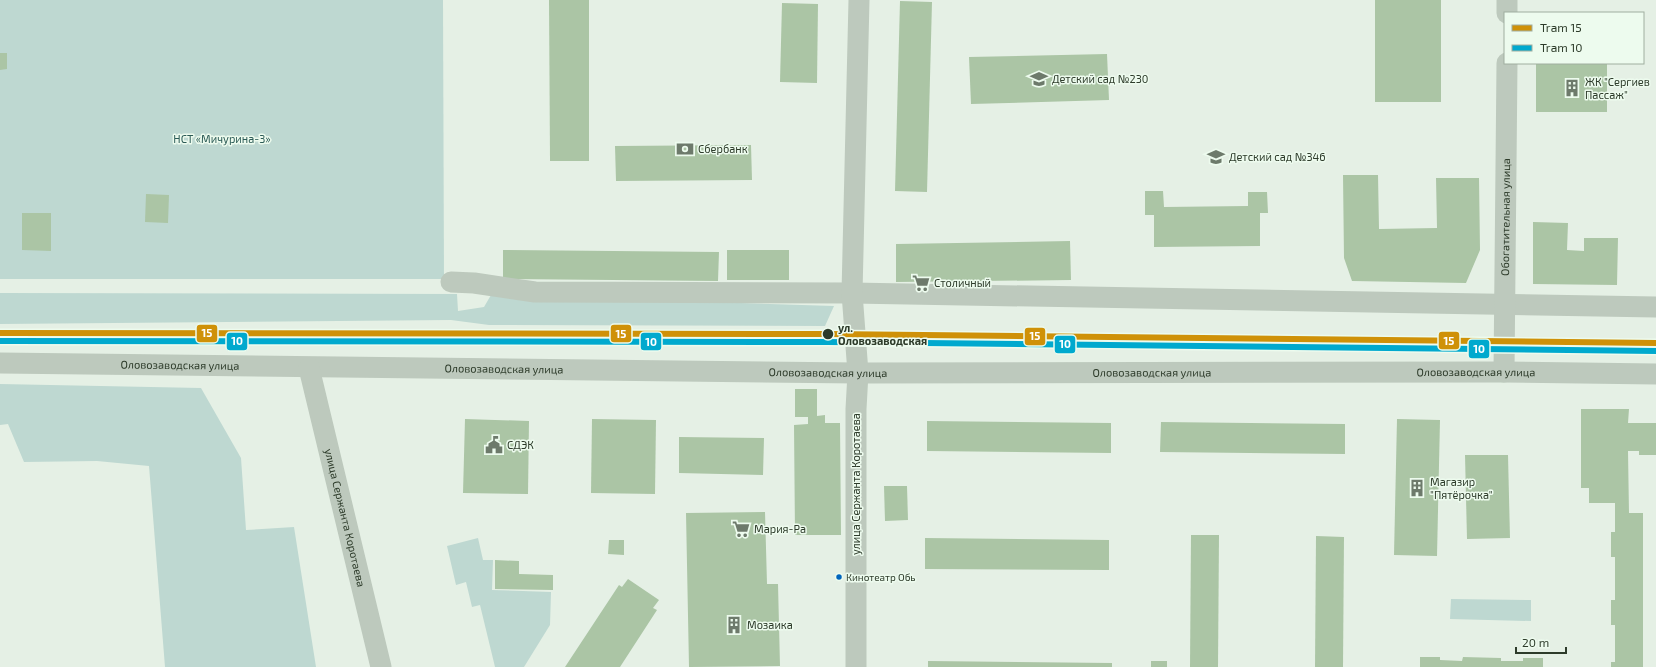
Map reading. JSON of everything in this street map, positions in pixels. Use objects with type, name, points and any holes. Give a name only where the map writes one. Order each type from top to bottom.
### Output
[{"type":"street","name":"улица Сержанта Коротаева","points":[[856,667],[856,409],[858,373],[852,293],[860,0]]},
{"type":"street","points":[[1507,0],[1507,12]]},
{"type":"street","name":"Обогатительная улица","points":[[1504,372],[1507,64]]},
{"type":"street","points":[[451,282],[474,283],[535,292],[852,293],[1656,307]]},
{"type":"street","name":"Оловозаводская улица","points":[[0,363],[309,368],[563,369],[858,373],[1504,372],[1656,374]]},
{"type":"street","name":"улица Сержанта Коротаева","points":[[309,368],[381,667]]},
{"type":"green space","name":"НСТ «Мичурина-3»","points":[[0,0],[443,0],[444,279],[0,279]]},
{"type":"green space","points":[[0,293],[457,294],[458,311],[484,307],[491,295],[834,306],[825,326],[489,325],[451,320],[0,324]]},
{"type":"green space","points":[[0,384],[201,388],[241,458],[246,530],[294,527],[316,667],[165,667],[149,466],[97,461],[24,462],[8,424],[0,425]]},
{"type":"green space","points":[[478,538],[483,560],[493,560],[492,590],[551,592],[550,625],[524,667],[495,667],[480,605],[472,607],[466,582],[456,585],[447,546]]},
{"type":"green space","points":[[1451,599],[1531,600],[1531,621],[1450,619]]},
{"type":"building","points":[[549,0],[589,0],[589,161],[550,161]]},
{"type":"building","points":[[1375,0],[1441,0],[1441,102],[1375,102]]},
{"type":"building","points":[[900,1],[932,2],[927,192],[895,191]]},
{"type":"building","points":[[782,3],[818,4],[817,83],[780,82]]},
{"type":"building","points":[[0,53],[7,53],[7,69],[0,70]]},
{"type":"building","name":"Детский сад №230","points":[[1107,54],[1109,100],[971,104],[969,57]]},
{"type":"building","name":"ЖК \"Сергиев Пассаж\"","points":[[1536,64],[1607,64],[1607,112],[1536,112]]},
{"type":"building","points":[[751,145],[752,180],[616,181],[615,146]]},
{"type":"building","points":[[1343,175],[1378,175],[1379,229],[1437,228],[1436,178],[1479,178],[1480,250],[1466,283],[1352,281],[1344,258]]},
{"type":"building","points":[[1145,191],[1163,191],[1164,207],[1248,206],[1248,192],[1267,192],[1268,213],[1260,213],[1260,246],[1154,247],[1154,215],[1145,215]]},
{"type":"building","points":[[146,194],[169,195],[168,223],[145,222]]},
{"type":"building","points":[[22,213],[51,213],[51,251],[22,250]]},
{"type":"building","points":[[1533,222],[1568,223],[1567,250],[1584,251],[1584,238],[1618,238],[1617,285],[1533,284]]},
{"type":"building","points":[[1070,241],[1071,280],[896,282],[896,244]]},
{"type":"building","points":[[503,250],[719,252],[718,281],[503,279]]},
{"type":"building","points":[[727,250],[789,250],[789,280],[727,280]]},
{"type":"building","points":[[795,389],[817,389],[817,416],[825,415],[825,423],[840,423],[841,535],[795,535],[794,425],[808,424],[808,417],[795,417]]},
{"type":"building","points":[[1581,409],[1629,409],[1628,423],[1656,423],[1656,455],[1639,455],[1639,451],[1628,451],[1629,513],[1643,513],[1643,667],[1611,667],[1611,662],[1615,662],[1615,625],[1611,625],[1611,600],[1615,600],[1615,557],[1611,557],[1611,532],[1615,532],[1615,503],[1589,503],[1589,488],[1581,488]]},
{"type":"building","points":[[465,419],[529,421],[528,494],[463,493]]},
{"type":"building","points":[[592,419],[656,420],[655,494],[591,493]]},
{"type":"building","name":"Магазир \"Пятёрочка\"","points":[[1397,419],[1440,420],[1437,556],[1394,555]]},
{"type":"building","points":[[927,421],[1111,423],[1111,453],[927,451]]},
{"type":"building","points":[[1161,422],[1345,424],[1345,454],[1160,452]]},
{"type":"building","points":[[679,437],[764,438],[763,475],[679,473]]},
{"type":"building","points":[[1465,455],[1508,455],[1510,538],[1467,539]]},
{"type":"building","points":[[884,486],[907,486],[908,520],[885,521]]},
{"type":"building","name":"Мозаика","points":[[765,512],[767,584],[778,584],[780,666],[689,667],[686,513]]},
{"type":"building","points":[[1191,535],[1219,535],[1218,667],[1190,667]]},
{"type":"building","points":[[1316,536],[1344,537],[1343,667],[1315,667]]},
{"type":"building","points":[[925,538],[1109,540],[1109,570],[925,569]]},
{"type":"building","points":[[609,540],[624,540],[624,555],[608,554]]},
{"type":"building","points":[[495,560],[519,561],[519,574],[553,575],[553,590],[495,589]]},
{"type":"building","points":[[628,579],[659,600],[653,608],[657,610],[620,667],[565,667],[619,585],[622,587]]},
{"type":"building","points":[[1420,657],[1440,657],[1440,660],[1462,661],[1463,657],[1501,658],[1501,661],[1523,661],[1523,658],[1543,658],[1543,667],[1420,667]]},
{"type":"building","points":[[928,661],[1112,663],[1112,667],[928,667]]},
{"type":"building","points":[[1151,661],[1167,661],[1167,667],[1151,667]]},
{"type":"tram line","name":"15","points":[[0,333],[828,334],[1656,343]]},
{"type":"tram line","name":"10","points":[[0,341],[828,342],[1656,351]]},
{"type":"place","name":"Детский сад №230","points":[[1039,79]]},
{"type":"place","name":"ЖК \"Сергиев Пассаж\"","points":[[1572,88]]},
{"type":"place","name":"Сбербанк","points":[[685,149]]},
{"type":"place","name":"Детский сад №346","points":[[1216,157]]},
{"type":"place","name":"Столичный","points":[[921,283]]},
{"type":"place","name":"ул. Оловозаводская","points":[[828,334]]},
{"type":"place","name":"СДЭК","points":[[494,445]]},
{"type":"place","name":"Магазир \"Пятёрочка\"","points":[[1417,488]]},
{"type":"place","name":"Мария-Ра","points":[[741,529]]},
{"type":"place","name":"Кинотеатр Обь","points":[[839,577]]},
{"type":"place","name":"Мозаика","points":[[734,625]]}]
